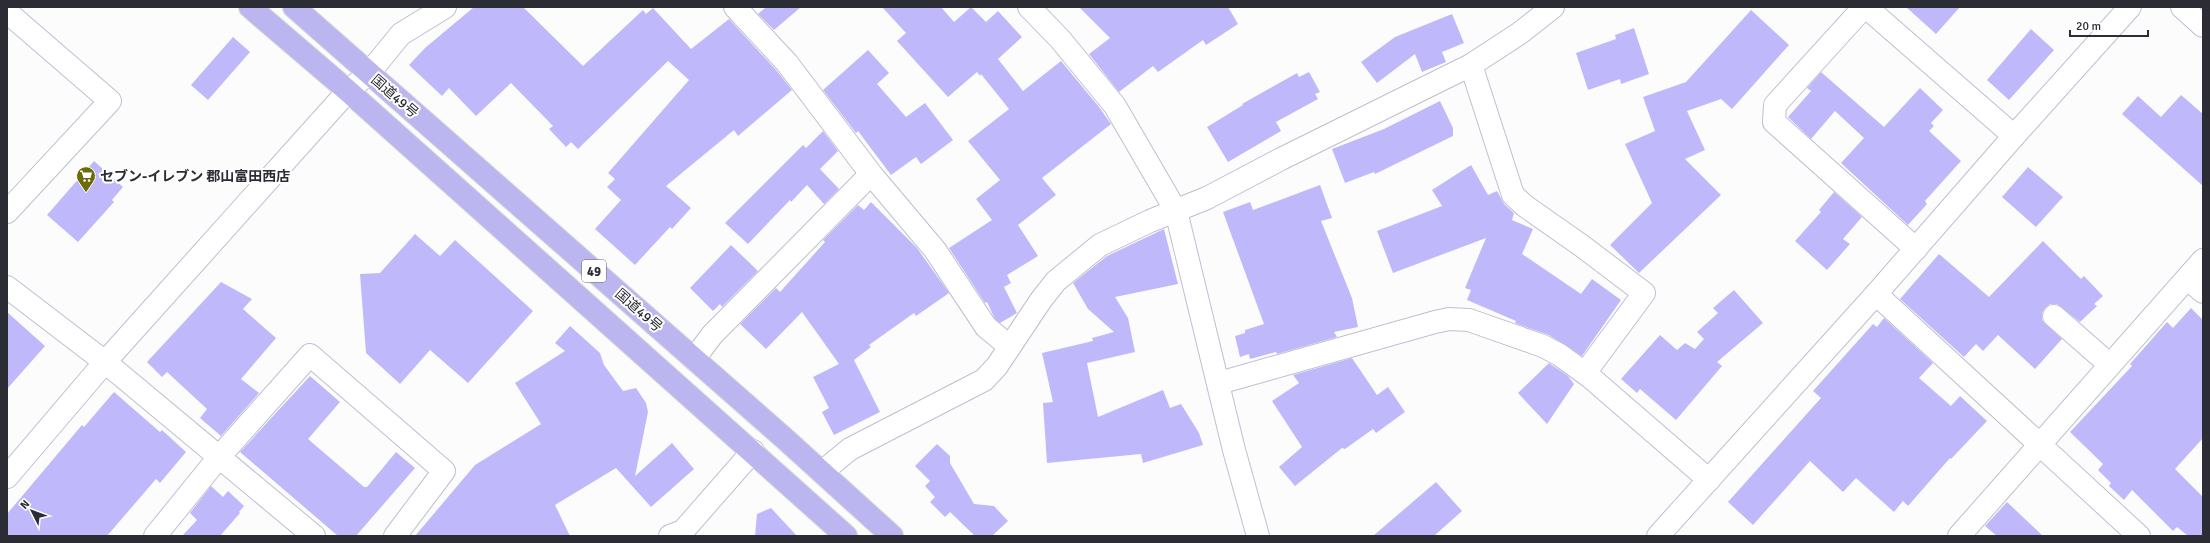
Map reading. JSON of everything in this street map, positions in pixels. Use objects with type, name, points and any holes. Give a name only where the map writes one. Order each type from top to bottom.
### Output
[{"type":"highway","name":"国道49号","points":[[250,7],[348,91],[753,451],[846,536]]},
{"type":"highway","name":"国道49号","points":[[294,7],[822,472],[892,536]]},
{"type":"street","points":[[7,477],[105,362],[348,91],[369,73],[401,34],[445,7]]},
{"type":"street","points":[[735,7],[787,63],[871,174],[935,250],[986,327],[1009,346]]},
{"type":"street","points":[[1030,7],[1060,39],[1115,106],[1176,211],[1219,383],[1234,450],[1258,536]]},
{"type":"street","points":[[1916,249],[1774,122],[1775,105],[1865,7],[2014,136]]},
{"type":"street","points":[[1658,536],[1876,294],[2014,136],[2130,7]]},
{"type":"street","points":[[2182,7],[2203,26]]},
{"type":"street","points":[[822,472],[850,449],[984,380],[997,366],[1009,346],[1056,281],[1100,245],[1150,221],[1207,198],[1280,159],[1471,65],[1520,33],[1550,8]]},
{"type":"street","points":[[7,12],[110,101],[7,212]]},
{"type":"street","points":[[1471,65],[1513,195],[1525,206],[1582,246],[1644,293],[1585,373]]},
{"type":"street","points":[[694,359],[712,335],[871,174]]},
{"type":"street","points":[[1959,536],[2203,260]]},
{"type":"street","points":[[2187,278],[2203,292]]},
{"type":"street","points":[[7,287],[105,362],[314,536]]},
{"type":"street","points":[[1876,294],[2139,536]]},
{"type":"street","points":[[2054,316],[2110,365]]},
{"type":"street","points":[[1219,383],[1449,319],[1469,320],[1543,346],[1572,363],[1709,480]]},
{"type":"street","points":[[155,536],[219,457],[310,355],[444,471],[395,536]]},
{"type":"street","points":[[670,536],[683,531],[753,451]]},
{"type":"building","points":[[474,7],[523,7],[583,66],[643,10],[646,14],[653,8],[691,49],[729,19],[777,71],[792,90],[738,136],[734,130],[666,186],[691,208],[672,229],[670,227],[635,265],[595,229],[621,200],[607,187],[615,179],[608,173],[689,80],[668,61],[578,149],[571,142],[566,147],[549,129],[553,126],[511,83],[476,116],[449,88],[442,96],[409,65],[425,48]]},
{"type":"building","points":[[766,7],[801,7],[774,30],[758,14]]},
{"type":"building","points":[[882,7],[941,7],[954,22],[971,7],[986,22],[998,11],[1022,37],[998,59],[1023,91],[1061,61],[1111,124],[1042,178],[1056,195],[1018,225],[1038,256],[1007,275],[1011,283],[1004,287],[1017,313],[1000,323],[995,319],[987,302],[985,303],[949,248],[992,220],[976,199],[1000,180],[968,141],[1009,109],[981,74],[980,76],[977,72],[948,97],[897,41],[906,33]]},
{"type":"building","points":[[1079,7],[1228,7],[1238,24],[1206,45],[1203,40],[1158,72],[1153,66],[1119,92],[1089,54],[1110,38]]},
{"type":"building","points":[[1906,7],[1960,7],[1936,34]]},
{"type":"building","points":[[1751,10],[1789,45],[1732,109],[1721,99],[1687,111],[1705,150],[1685,159],[1721,195],[1639,273],[1610,245],[1652,203],[1625,144],[1655,131],[1643,97],[1686,82]]},
{"type":"building","points":[[1452,14],[1464,43],[1442,52],[1446,62],[1422,72],[1415,54],[1377,83],[1361,62],[1395,37]]},
{"type":"building","points":[[1634,28],[1649,74],[1621,84],[1620,79],[1588,90],[1576,53],[1616,39],[1615,35]]},
{"type":"building","points":[[2031,29],[2054,50],[2009,100],[1987,80]]},
{"type":"building","points":[[233,37],[250,52],[208,100],[191,85]]},
{"type":"building","points":[[868,50],[889,73],[877,84],[906,117],[925,103],[953,140],[921,164],[916,157],[891,175],[858,131],[856,133],[823,90]]},
{"type":"building","points":[[1309,72],[1320,92],[1315,94],[1318,99],[1276,122],[1281,131],[1228,162],[1207,127],[1243,105],[1242,104],[1297,73],[1299,77]]},
{"type":"building","points":[[1821,72],[1884,127],[1920,88],[1943,110],[1931,123],[1934,126],[1929,131],[1961,161],[1925,201],[1927,204],[1908,225],[1841,163],[1864,138],[1835,111],[1811,139],[1788,117],[1811,91],[1807,88]]},
{"type":"building","points":[[2181,95],[2203,114],[2203,186],[2122,114],[2138,96],[2161,117]]},
{"type":"building","points":[[1440,101],[1453,128],[1453,136],[1375,174],[1374,172],[1345,183],[1332,149],[1384,129]]},
{"type":"building","points":[[823,131],[838,151],[820,169],[839,189],[824,204],[807,185],[791,202],[790,200],[748,244],[725,223],[803,145],[806,148]]},
{"type":"building","points":[[94,161],[123,187],[112,200],[114,202],[78,242],[47,215]]},
{"type":"building","points":[[1471,165],[1488,195],[1497,191],[1504,204],[1514,213],[1512,220],[1533,229],[1522,254],[1581,294],[1592,279],[1621,300],[1582,356],[1549,335],[1515,323],[1516,321],[1467,300],[1471,290],[1465,288],[1486,238],[1393,273],[1377,231],[1442,206],[1432,190]]},
{"type":"building","points":[[2028,167],[2063,197],[2036,227],[2002,197]]},
{"type":"building","points":[[1320,185],[1332,218],[1321,221],[1352,298],[1358,327],[1334,332],[1337,337],[1277,354],[1276,352],[1250,359],[1249,354],[1240,357],[1235,336],[1245,333],[1245,330],[1264,324],[1223,212],[1250,202],[1253,210]]},
{"type":"building","points":[[1834,192],[1862,217],[1843,239],[1850,244],[1827,270],[1795,241],[1821,212],[1819,210]]},
{"type":"building","points":[[871,202],[917,248],[949,293],[916,316],[914,313],[869,345],[871,347],[854,360],[880,412],[834,435],[822,412],[829,408],[813,377],[839,364],[802,312],[766,349],[740,324],[776,288],[780,292],[825,242],[823,240],[858,205],[864,210]]},
{"type":"building","points":[[1164,229],[1178,284],[1115,297],[1128,318],[1135,352],[1087,363],[1098,417],[1163,390],[1170,408],[1181,404],[1199,433],[1203,445],[1143,463],[1141,454],[1047,463],[1043,403],[1053,402],[1042,353],[1093,341],[1092,338],[1114,332],[1088,309],[1073,283],[1107,256]]},
{"type":"building","points":[[415,234],[440,256],[455,240],[533,311],[468,383],[430,350],[400,384],[366,353],[360,274],[380,273]]},
{"type":"building","points":[[2043,241],[2081,279],[2084,276],[2103,296],[2094,304],[2097,306],[2080,322],[2057,304],[2050,304],[2045,308],[2042,313],[2042,320],[2062,339],[2035,369],[1998,335],[1983,351],[1976,344],[1964,357],[1900,299],[1939,254],[1989,297]]},
{"type":"building","points":[[731,245],[758,271],[722,307],[720,304],[713,311],[690,288]]},
{"type":"building","points":[[221,282],[252,299],[243,309],[276,338],[241,379],[259,393],[221,436],[200,418],[207,409],[167,372],[162,377],[147,362]]},
{"type":"building","points":[[1734,290],[1763,323],[1717,362],[1722,366],[1676,420],[1640,389],[1637,393],[1621,379],[1660,335],[1677,350],[1685,343],[1695,349],[1704,339],[1697,332],[1718,313],[1713,308]]},
{"type":"building","points":[[2191,308],[2203,320],[2203,438],[2175,469],[2203,497],[2203,536],[2188,536],[2177,527],[2173,531],[2132,490],[2124,500],[2109,486],[2111,483],[2098,470],[2103,464],[2070,432],[2132,366],[2130,364],[2167,322],[2173,328]]},
{"type":"building","points":[[7,312],[45,346],[7,389]]},
{"type":"building","points":[[1884,318],[1933,363],[1919,378],[1951,406],[1960,396],[1987,421],[1951,459],[1950,458],[1908,506],[1903,501],[1894,512],[1856,478],[1843,492],[1810,461],[1753,525],[1728,502],[1821,398],[1813,391],[1873,324],[1877,327]]},
{"type":"building","points":[[570,326],[600,353],[604,365],[623,391],[636,388],[646,403],[648,412],[635,476],[672,443],[694,469],[651,507],[616,468],[555,505],[570,536],[415,536],[475,465],[541,424],[515,383],[565,351],[555,343]]},
{"type":"building","points":[[1352,358],[1377,395],[1388,387],[1405,412],[1376,433],[1373,429],[1345,449],[1342,448],[1295,486],[1279,467],[1302,447],[1272,401],[1299,383],[1293,375]]},
{"type":"building","points":[[1549,363],[1568,376],[1574,384],[1547,424],[1518,393]]},
{"type":"building","points":[[310,376],[340,402],[308,439],[364,487],[367,487],[396,452],[415,468],[356,536],[338,536],[240,452]]},
{"type":"building","points":[[114,392],[160,432],[162,430],[186,452],[160,483],[156,479],[107,536],[7,536],[7,514],[82,425],[84,427]]},
{"type":"building","points":[[937,444],[950,456],[950,463],[974,504],[994,506],[1008,521],[992,536],[975,536],[950,512],[945,517],[930,502],[935,497],[925,486],[930,481],[915,466]]},
{"type":"building","points":[[1436,482],[1462,511],[1434,536],[1373,536]]},
{"type":"building","points":[[211,486],[223,497],[228,491],[244,506],[239,512],[240,513],[220,536],[182,536],[197,520],[190,513]]},
{"type":"building","points":[[2007,502],[2043,536],[1997,536],[1985,526]]},
{"type":"building","points":[[771,508],[797,536],[755,536],[757,514]]},
{"type":"place","name":"セブン-イレブン 郡山富田西店","points":[[86,193]]}]
